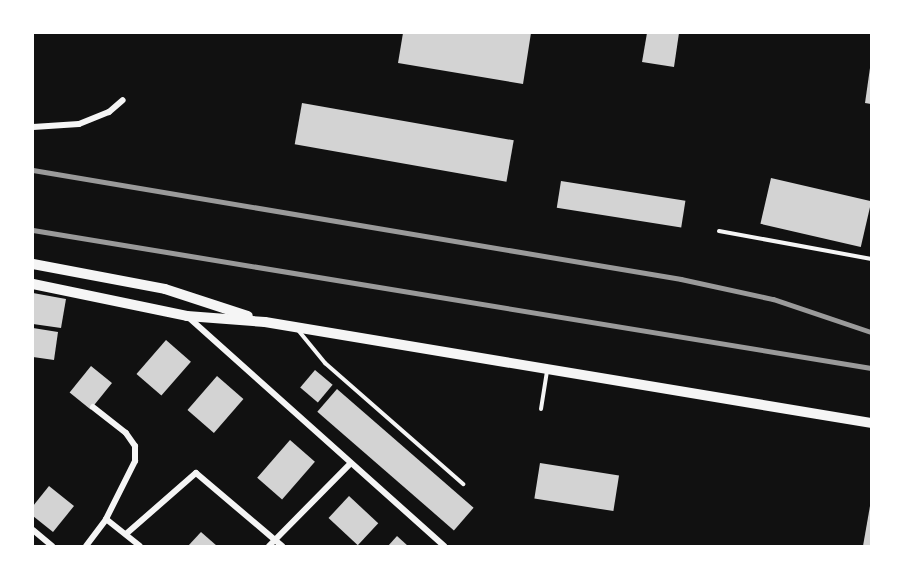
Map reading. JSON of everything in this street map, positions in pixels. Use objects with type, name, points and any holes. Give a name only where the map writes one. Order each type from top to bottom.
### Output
[{"type":"main road","points":[[33,264],[165,289],[265,322]]},
{"type":"main road","points":[[33,284],[187,316],[265,322],[871,423]]},
{"type":"street","points":[[33,127],[79,124],[109,112],[123,100]]},
{"type":"street","points":[[187,316],[349,465],[444,546]]},
{"type":"street","points":[[87,546],[106,519],[135,461],[135,446],[93,407]]},
{"type":"street","points":[[269,546],[349,465]]},
{"type":"street","points":[[126,534],[196,473],[282,546]]},
{"type":"street","points":[[106,519],[140,546]]},
{"type":"street","points":[[33,530],[52,546]]},
{"type":"lane","points":[[719,231],[871,260]]},
{"type":"lane","points":[[296,327],[325,363],[463,484]]},
{"type":"lane","points":[[541,409],[547,368]]},
{"type":"building","points":[[403,33],[531,33],[523,84],[398,63]]},
{"type":"building","points":[[647,33],[679,33],[674,67],[642,62]]},
{"type":"building","points":[[871,68],[871,104],[865,103]]},
{"type":"building","points":[[302,103],[514,140],[506,182],[295,144]]},
{"type":"building","points":[[771,178],[871,201],[861,247],[760,224]]},
{"type":"building","points":[[561,181],[685,201],[681,227],[557,208]]},
{"type":"building","points":[[33,293],[66,299],[61,328],[33,324]]},
{"type":"building","points":[[33,328],[58,332],[54,360],[33,357]]},
{"type":"building","points":[[166,340],[191,362],[161,396],[136,374]]},
{"type":"building","points":[[91,366],[112,383],[91,409],[70,392]]},
{"type":"building","points":[[315,370],[333,385],[318,402],[300,388]]},
{"type":"building","points":[[217,376],[243,399],[214,433],[187,410]]},
{"type":"building","points":[[337,389],[474,508],[454,530],[317,412]]},
{"type":"building","points":[[290,440],[315,462],[282,499],[257,478]]},
{"type":"building","points":[[540,463],[619,476],[613,511],[534,499]]},
{"type":"building","points":[[49,486],[74,506],[53,532],[33,516],[33,506]]},
{"type":"building","points":[[349,496],[378,523],[358,545],[329,518]]},
{"type":"building","points":[[870,506],[871,546],[863,546]]},
{"type":"building","points":[[201,532],[217,546],[188,546]]},
{"type":"building","points":[[397,536],[408,546],[388,546]]},
{"type":"railway","points":[[33,170],[681,279],[773,299],[871,332]]},
{"type":"railway","points":[[33,230],[871,368]]}]
